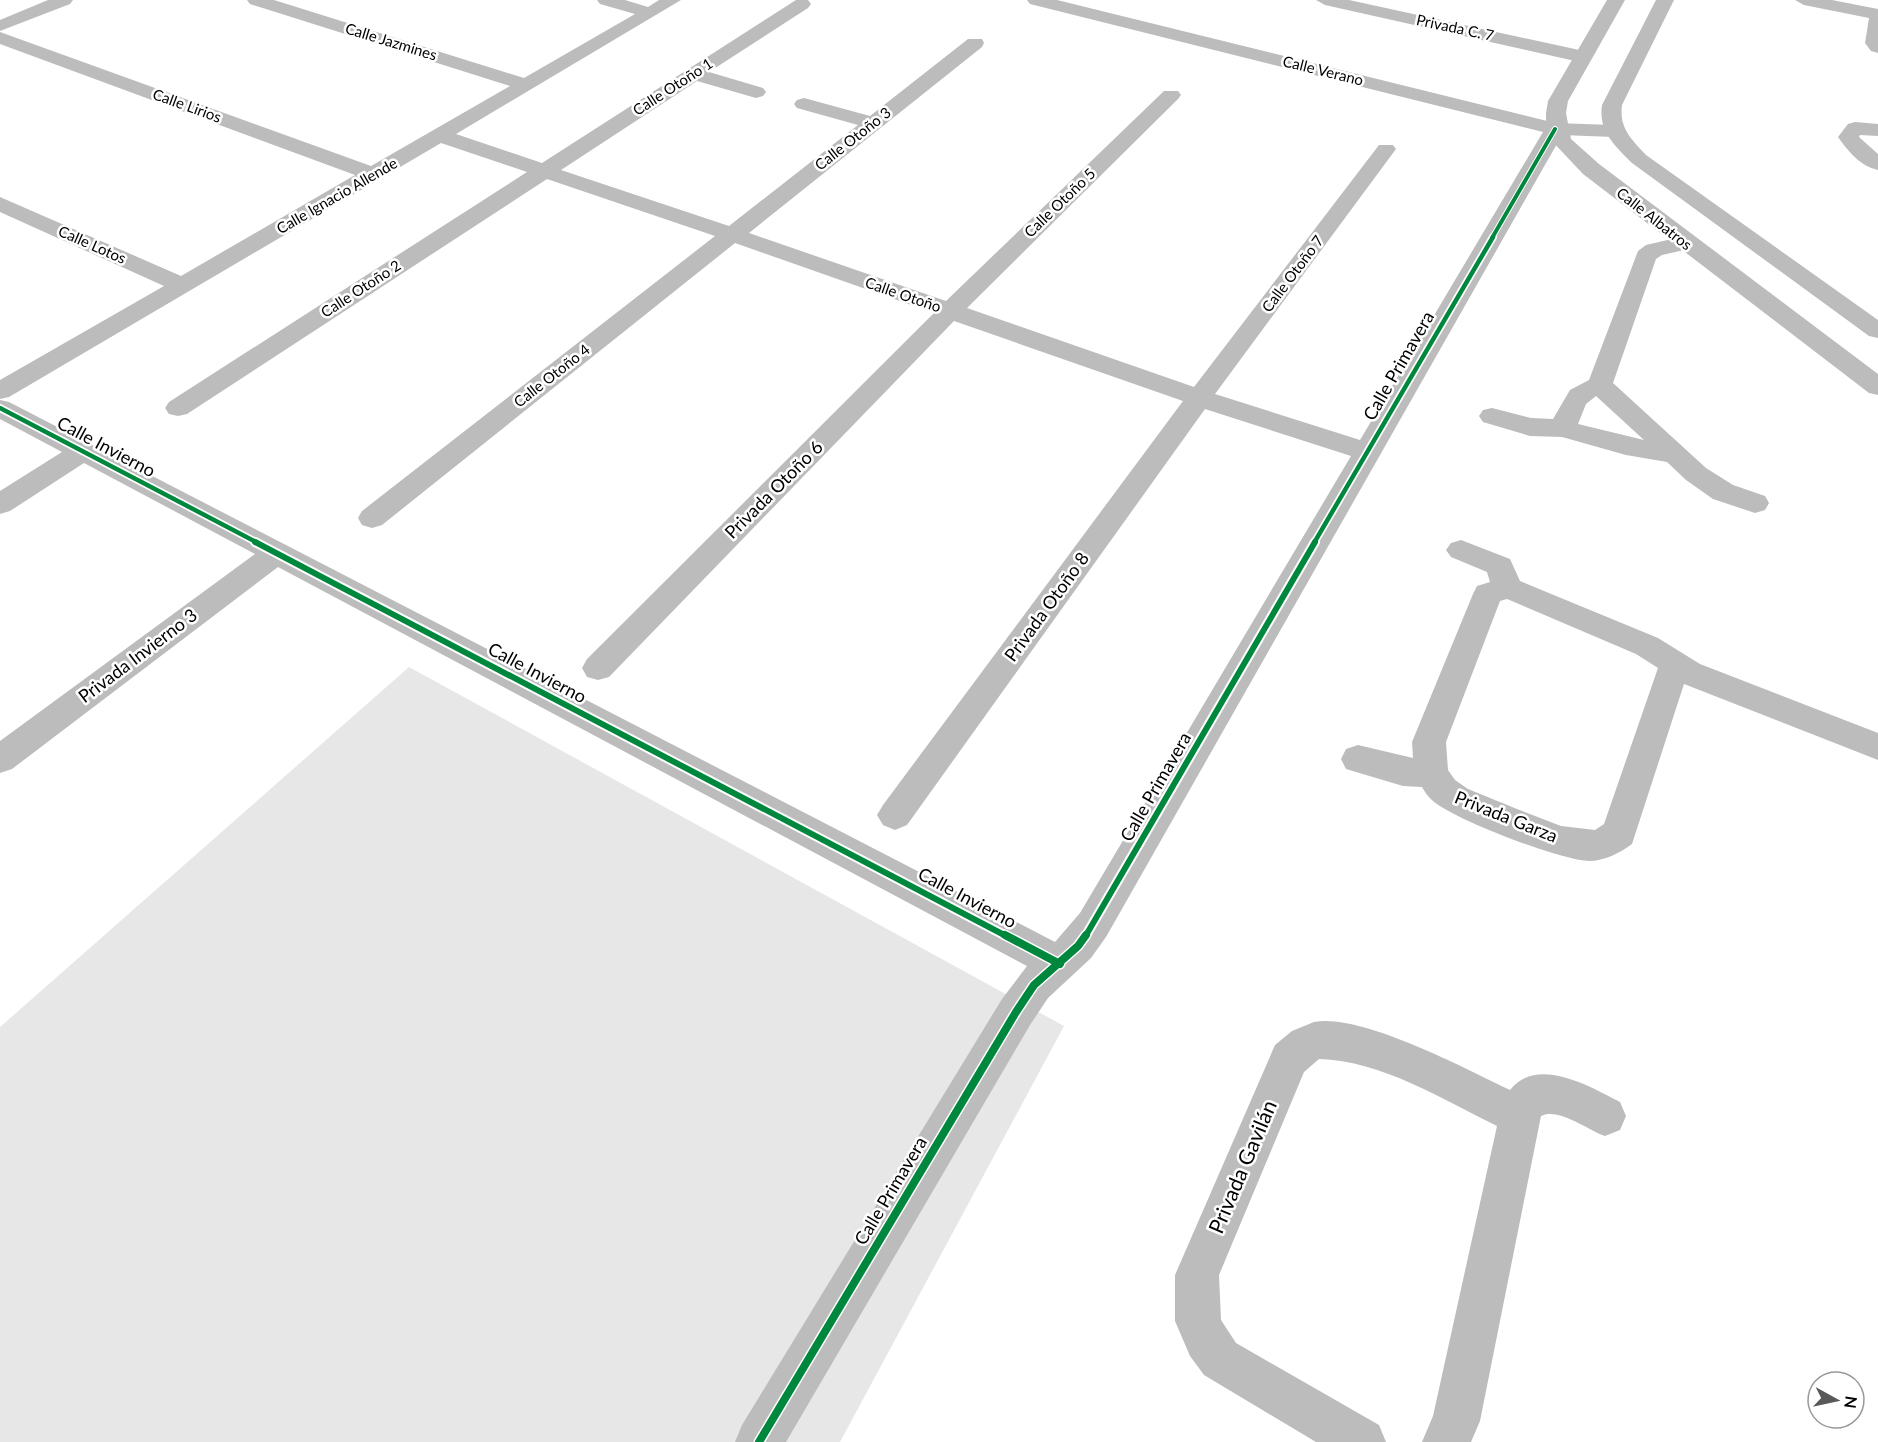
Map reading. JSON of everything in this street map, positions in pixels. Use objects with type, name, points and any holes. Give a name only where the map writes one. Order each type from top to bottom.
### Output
[{"type":"street","points":[[0,26],[64,0]]},
{"type":"street","name":"Calle Jazmines","points":[[256,0],[527,85]]},
{"type":"street","points":[[606,0],[650,13]]},
{"type":"street","name":"Calle Ignacio Allende","points":[[0,391],[375,175],[672,0]]},
{"type":"street","name":"Calle Verano","points":[[1036,0],[1555,129],[1612,131]]},
{"type":"street","name":"Privada C. 7","points":[[1325,0],[1584,57]]},
{"type":"street","points":[[1555,129],[1554,118],[1558,101],[1616,0]]},
{"type":"street","points":[[1665,0],[1612,105],[1610,115],[1612,131],[1639,159],[1878,331]]},
{"type":"street","points":[[1804,0],[1878,16],[1874,43],[1878,47]]},
{"type":"street","name":"Calle Otoño 1","points":[[544,170],[802,4]]},
{"type":"street","name":"Calle Lirios","points":[[0,38],[375,175]]},
{"type":"street","name":"Calle Otoño 3","points":[[731,234],[975,43]]},
{"type":"street","points":[[694,74],[756,92]]},
{"type":"street","name":"Calle Otoño 5","points":[[950,311],[1171,95]]},
{"type":"street","points":[[804,104],[874,123]]},
{"type":"street","points":[[1878,130],[1855,128],[1848,137],[1857,149],[1878,164]]},
{"type":"street","name":"Calle Albatros","points":[[1555,129],[1574,154],[1590,169],[1878,387]]},
{"type":"street","name":"Calle Primavera","points":[[759,1442],[1016,1012],[1034,986],[1078,946],[1093,925],[1366,451],[1555,129]]},
{"type":"street","name":"Calle Otoño","points":[[440,136],[731,234],[1199,398],[1366,451]]},
{"type":"street","name":"Calle Otoño 7","points":[[1199,398],[1386,149]]},
{"type":"street","name":"Calle Otoño 2","points":[[178,408],[544,170]]},
{"type":"street","name":"Calle Lotos","points":[[0,204],[184,286]]},
{"type":"street","name":"Calle Otoño 4","points":[[372,518],[731,234]]},
{"type":"street","points":[[1600,385],[1646,256],[1654,250],[1685,243]]},
{"type":"street","name":"Privada Otoño 6","points":[[598,668],[950,311]]},
{"type":"street","points":[[1563,428],[1575,398],[1580,392],[1600,385]]},
{"type":"street","points":[[1600,385],[1713,487],[1755,503]]},
{"type":"street","name":"Privada Otoño 8","points":[[895,815],[1199,398]]},
{"type":"street","name":"Calle Invierno","points":[[0,408],[1060,964]]},
{"type":"street","points":[[1492,416],[1530,427],[1563,428],[1617,444],[1675,455]]},
{"type":"street","points":[[0,504],[82,452]]},
{"type":"street","points":[[1461,550],[1500,567],[1506,588]]},
{"type":"street","name":"Privada Invierno 3","points":[[0,759],[277,553]]},
{"type":"street","points":[[1358,759],[1403,772],[1431,773],[1430,742],[1488,594],[1506,588],[1525,593],[1647,646],[1701,678],[1878,747]]},
{"type":"street","name":"Privada Garza","points":[[1431,773],[1443,790],[1456,799],[1547,836],[1590,846],[1609,842],[1619,832],[1675,664]]},
{"type":"street","name":"Privada Gavilán","points":[[1362,1442],[1220,1359],[1206,1340],[1198,1321],[1197,1275],[1289,1059],[1304,1044],[1322,1039],[1349,1042],[1375,1050],[1520,1116]]},
{"type":"street","points":[[1446,1442],[1456,1420],[1520,1116],[1527,1100],[1537,1094],[1575,1101],[1605,1116]]},
{"type":"shaded area","points":[[409,667],[1064,1026],[840,1442],[0,1442],[0,1027]]},
{"type":"cycle path","points":[[759,1442],[1016,1012],[1034,985],[1078,946],[1093,925],[1555,129]]},
{"type":"cycle path","points":[[0,408],[1060,964]]}]
